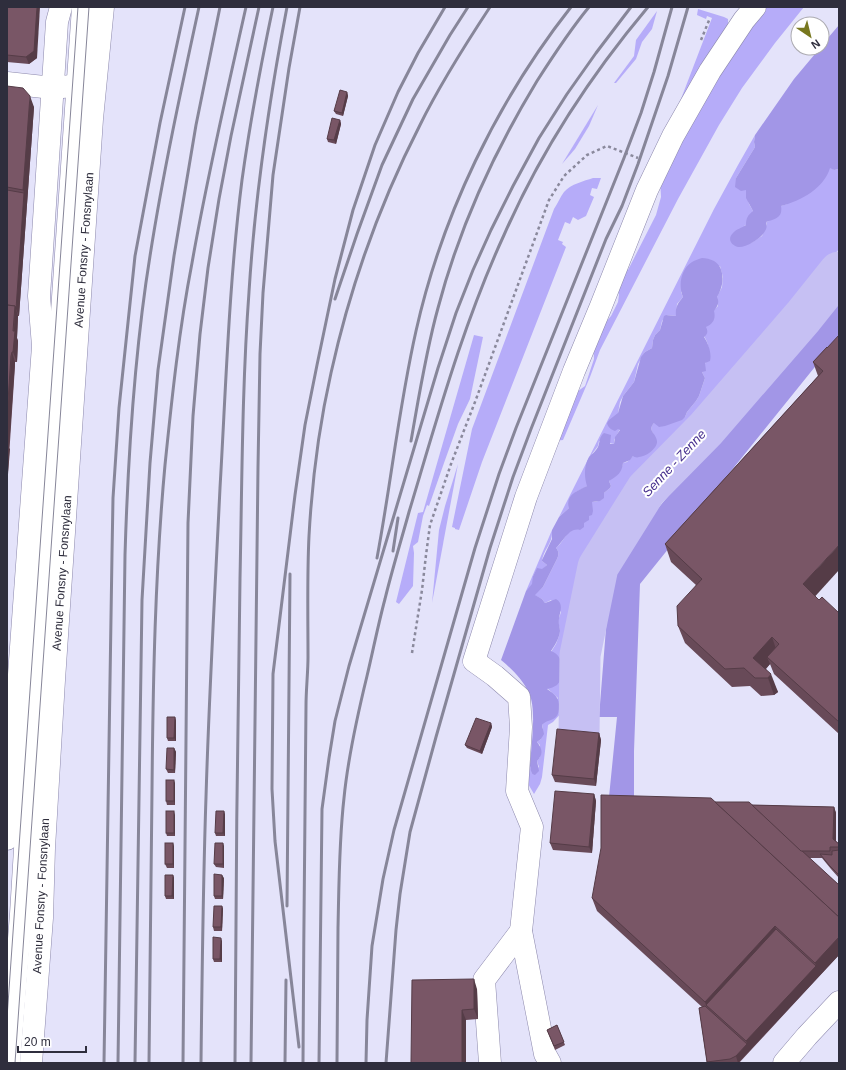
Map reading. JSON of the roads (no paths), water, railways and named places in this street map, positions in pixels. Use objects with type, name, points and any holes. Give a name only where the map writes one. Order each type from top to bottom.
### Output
[{"type":"main road","points":[[7,840],[43,346],[39,296],[57,22],[61,7]]},
{"type":"main road","points":[[83,7],[87,84]]},
{"type":"main road","points":[[87,84],[103,7]]},
{"type":"main road","points":[[550,1063],[545,1054],[521,931],[532,827],[517,791],[521,727],[518,697],[495,676],[474,661],[526,497],[574,371],[647,190],[676,131],[710,71],[744,20],[755,7]]},
{"type":"main road","points":[[7,83],[53,88],[87,84]]},
{"type":"main road","name":"Avenue Fonsny - Fonsnylaan","points":[[9,1063],[21,914],[25,841],[87,84]]},
{"type":"main road","name":"Avenue Fonsny - Fonsnylaan","points":[[31,1063],[42,918],[44,848],[55,672],[92,119],[87,84]]},
{"type":"main road","points":[[490,1063],[484,980],[521,931]]},
{"type":"main road","points":[[784,1063],[839,1002]]},
{"type":"main road","points":[[475,1026],[475,1063]]},
{"type":"waterway","name":"Senne - Zenne","points":[[579,737],[580,655],[598,567],[646,490],[706,429],[803,317],[839,272]]},
{"type":"tram line","points":[[7,1018],[78,7]]},
{"type":"tram line","points":[[15,1063],[89,7]]},
{"type":"railway","points":[[104,1063],[113,498],[119,408],[135,256],[160,123],[185,7]]},
{"type":"railway","points":[[118,1063],[125,555],[133,405],[144,293],[155,225],[199,7]]},
{"type":"railway","points":[[135,1063],[142,600],[150,463],[158,370],[174,256],[196,125],[220,7]]},
{"type":"railway","points":[[149,1063],[154,668],[159,546],[165,465],[176,364],[187,288],[211,167],[246,7]]},
{"type":"railway","points":[[183,1063],[188,523],[193,416],[200,334],[208,268],[219,199],[259,7]]},
{"type":"railway","points":[[201,1063],[204,863],[209,720],[231,295],[245,158],[273,7]]},
{"type":"railway","points":[[235,1063],[238,700],[245,363],[252,256],[259,184],[274,78],[287,7]]},
{"type":"railway","points":[[251,1063],[260,354],[263,293],[273,175],[300,7]]},
{"type":"railway","points":[[299,1047],[275,841],[272,789],[273,674],[295,495],[305,425],[317,365],[335,279],[353,210],[375,145],[398,92],[418,53],[445,7]]},
{"type":"railway","points":[[335,299],[382,165],[413,99],[468,7]]},
{"type":"railway","points":[[303,1063],[308,551],[314,474],[323,413],[347,309],[379,215],[405,155],[436,95],[453,65],[490,7]]},
{"type":"railway","points":[[377,558],[410,359],[427,288],[441,245],[457,202],[496,120],[544,43],[571,7]]},
{"type":"railway","points":[[411,441],[434,324],[456,249],[467,220],[492,163],[521,108],[555,53],[589,7]]},
{"type":"railway","points":[[319,1063],[322,809],[335,721],[349,666],[438,368],[456,313],[473,270],[491,230],[539,138],[567,94],[631,7]]},
{"type":"railway","points":[[337,1063],[338,928],[341,830],[350,752],[380,618],[409,512],[463,337],[489,269],[518,204],[550,145],[586,88],[648,7]]},
{"type":"railway","points":[[366,1063],[367,1020],[372,946],[383,879],[394,830],[475,548],[499,474],[516,428],[641,113],[672,7]]},
{"type":"railway","points":[[386,1063],[396,930],[410,832],[490,548],[513,477],[531,429],[606,239],[622,206],[638,164],[668,76],[688,7]]},
{"type":"railway","points":[[393,551],[398,518]]},
{"type":"railway","points":[[287,906],[290,574]]},
{"type":"railway","points":[[285,1063],[286,980]]}]
